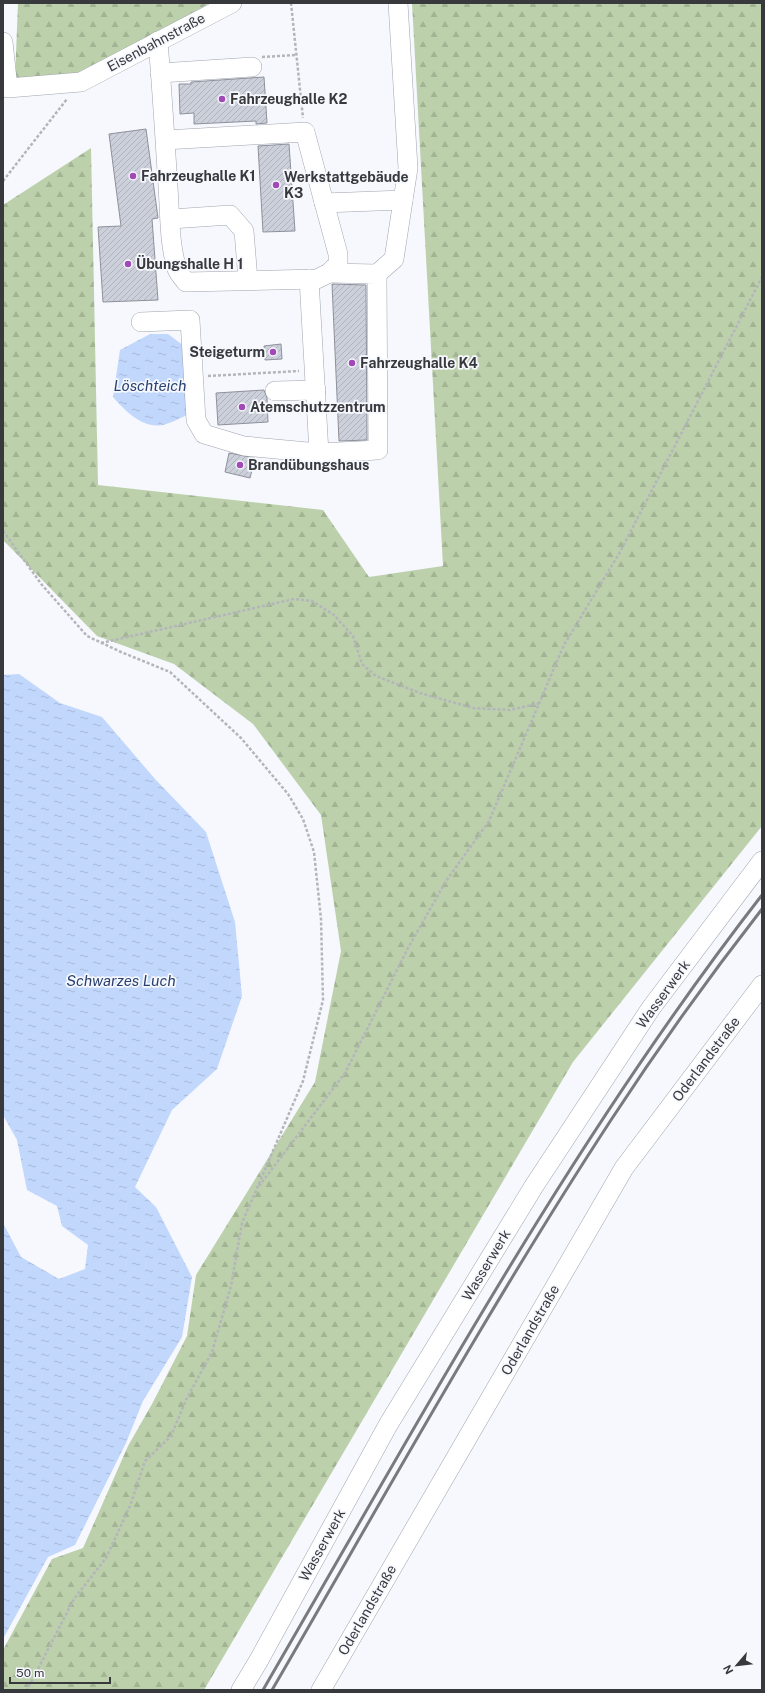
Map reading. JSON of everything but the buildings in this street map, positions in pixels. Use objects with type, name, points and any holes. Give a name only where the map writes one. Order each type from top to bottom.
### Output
[{"type":"street","name":"Eisenbahnstraße","points":[[81,82],[232,3]]},
{"type":"street","points":[[329,273],[377,274],[394,259],[408,168],[398,3]]},
{"type":"street","points":[[158,41],[160,73],[165,140],[171,219],[173,252],[178,271],[186,282],[318,279],[329,273],[338,264],[338,254],[305,132],[165,140]]},
{"type":"street","points":[[3,42],[8,88],[81,82]]},
{"type":"street","points":[[160,73],[252,67]]},
{"type":"street","points":[[324,203],[403,200]]},
{"type":"street","points":[[171,219],[230,215],[244,232],[248,280]]},
{"type":"street","points":[[141,322],[190,320],[196,420],[204,434],[244,446],[319,454],[378,450],[377,274]]},
{"type":"street","points":[[309,279],[319,454]]},
{"type":"street","points":[[275,391],[316,390]]},
{"type":"street","name":"Wasserwerk","points":[[240,1690],[259,1660],[388,1424],[534,1186],[651,1008],[762,861]]},
{"type":"street","name":"Oderlandstraße","points":[[321,1690],[624,1168],[762,985]]},
{"type":"path","points":[[291,3],[305,132]]},
{"type":"path","points":[[252,67],[254,57],[296,55]]},
{"type":"path","points":[[3,181],[81,82]]},
{"type":"path","points":[[256,1191],[344,1073],[408,948],[446,881],[489,821],[541,703],[564,645],[620,552],[762,278]]},
{"type":"path","points":[[193,377],[315,370]]},
{"type":"path","points":[[3,531],[47,591],[87,636],[170,672],[241,738],[288,794],[303,819],[314,852],[321,919],[323,1000],[303,1081],[242,1223],[231,1286],[212,1352],[186,1400],[171,1436],[145,1461],[130,1506],[106,1558],[74,1599],[27,1690]]},
{"type":"path","points":[[101,643],[294,599],[312,600],[334,615],[353,636],[362,664],[376,676],[420,693],[473,708],[510,710],[541,703]]},
{"type":"green space","points":[[18,3],[210,3],[83,73],[15,79]]},
{"type":"green space","points":[[412,3],[762,3],[762,826],[573,1062],[204,1690],[3,1690],[3,1650],[52,1559],[83,1548],[128,1446],[152,1404],[187,1336],[196,1275],[315,1082],[341,951],[321,815],[253,724],[174,664],[97,636],[3,540],[3,205],[91,148],[98,485],[323,510],[369,577],[443,566]]},
{"type":"water","name":"Löschteich","points":[[150,334],[168,334],[184,346],[187,415],[169,423],[158,425],[151,425],[136,419],[113,397],[120,350]]},
{"type":"water","name":"Schwarzes Luch","points":[[19,674],[60,703],[102,717],[155,779],[206,832],[235,922],[242,996],[217,1069],[172,1110],[135,1187],[156,1207],[192,1277],[182,1337],[143,1401],[126,1443],[75,1545],[48,1557],[3,1639],[3,1223],[21,1257],[59,1279],[85,1269],[88,1245],[62,1226],[57,1206],[27,1190],[17,1140],[3,1115],[3,675]]},
{"type":"railway","points":[[263,1690],[439,1385],[561,1184],[625,1086],[692,989],[762,895]]},
{"type":"railway","points":[[272,1690],[480,1331],[566,1190],[665,1040],[762,909]]},
{"type":"place","name":"Fahrzeughalle K2","points":[[222,99]]},
{"type":"place","name":"Fahrzeughalle K1","points":[[133,176]]},
{"type":"place","name":"Werkstattgebäude K3","points":[[276,185]]},
{"type":"place","name":"Übungshalle H 1","points":[[128,264]]},
{"type":"place","name":"Steigeturm","points":[[273,352]]},
{"type":"place","name":"Fahrzeughalle K4","points":[[352,363]]},
{"type":"place","name":"Atemschutzzentrum","points":[[242,407]]},
{"type":"place","name":"Brandübungshaus","points":[[240,465]]}]
